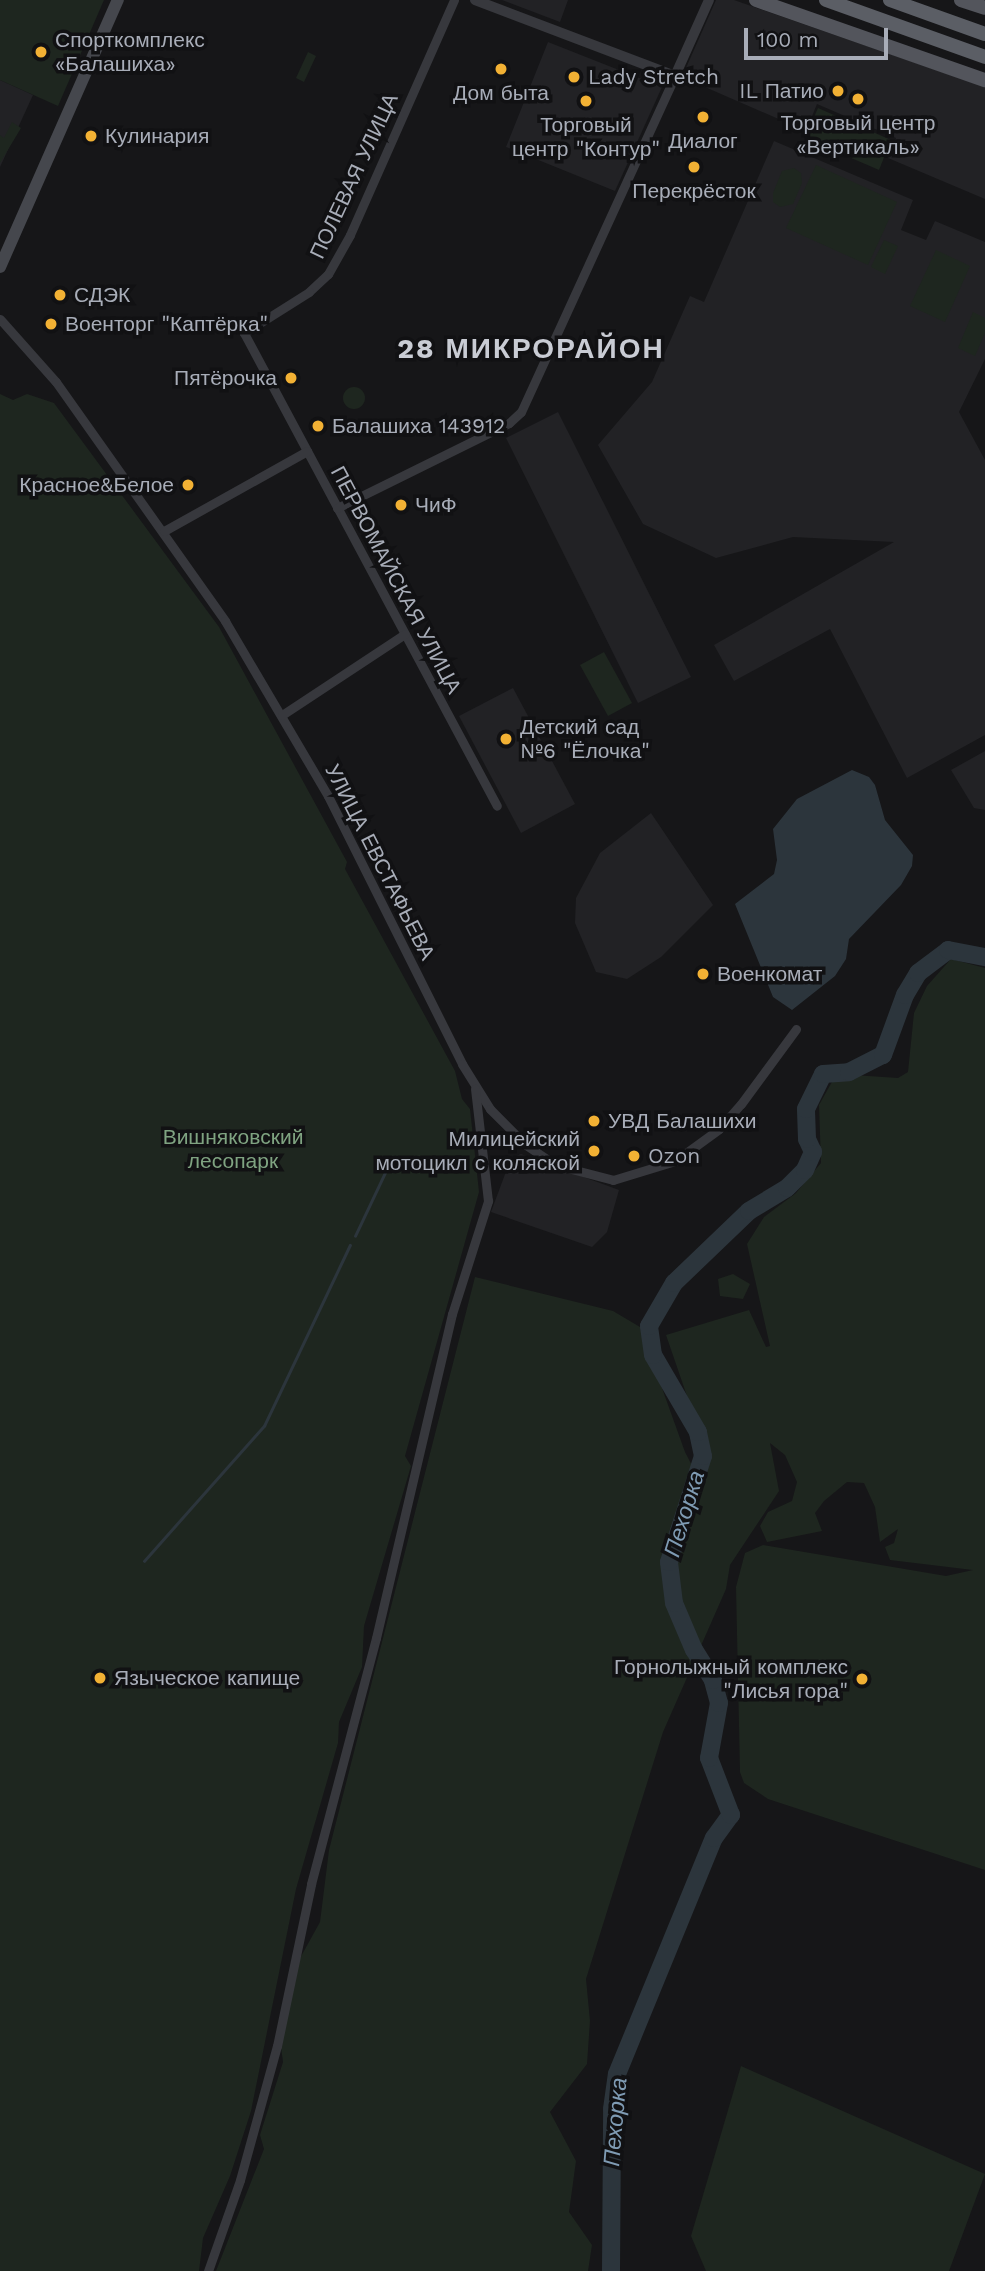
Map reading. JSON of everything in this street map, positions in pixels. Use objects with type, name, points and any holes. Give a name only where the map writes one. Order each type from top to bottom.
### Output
[{"type":"highway","points":[[826,0],[985,57]]},
{"type":"highway","points":[[890,0],[985,34]]},
{"type":"main road","points":[[0,267],[3,249],[118,0]]},
{"type":"main road","points":[[756,0],[985,80]]},
{"type":"main road","points":[[961,0],[985,8]]},
{"type":"street","name":"ПОЛЕВАЯ УЛИЦА","points":[[244,333],[309,292],[328,274],[350,235],[454,0]]},
{"type":"street","points":[[475,0],[675,76]]},
{"type":"street","points":[[337,508],[509,424],[528,401],[709,0]]},
{"type":"street","name":"УЛИЦА ЕВСТАФЬЕВА","points":[[0,319],[56,382],[164,531],[282,715],[373,881],[475,1085],[490,1109],[526,1145],[556,1165],[620,1180],[675,1161],[719,1129],[796,1028]]},
{"type":"street","name":"ПЕРВОМАЙСКАЯ УЛИЦА","points":[[244,333],[496,806]]},
{"type":"street","points":[[164,531],[307,451]]},
{"type":"street","points":[[282,715],[405,635]]},
{"type":"street","points":[[208,2271],[240,2180],[277,2046],[311,1884],[379,1625],[453,1314],[488,1200],[475,1085]]},
{"type":"shaded area","points":[[502,0],[568,0],[560,22]]},
{"type":"shaded area","points":[[716,0],[734,0],[985,87],[985,199],[888,158],[896,138],[817,104],[806,131],[682,77]]},
{"type":"shaded area","points":[[548,42],[662,87],[615,191],[506,147]]},
{"type":"shaded area","points":[[0,80],[33,95],[0,167]]},
{"type":"shaded area","points":[[774,141],[913,200],[901,230],[926,240],[935,221],[985,242],[985,359],[959,412],[985,460],[985,735],[907,778],[830,629],[734,681],[714,645],[894,542],[793,537],[716,558],[643,524],[598,445],[652,382],[690,296],[704,302]]},
{"type":"shaded area","points":[[558,412],[691,677],[638,703],[506,438]]},
{"type":"shaded area","name":"Детский сад №6 \"Ёлочка\"","points":[[513,688],[575,804],[521,833],[459,716]]},
{"type":"shaded area","points":[[985,751],[985,810],[974,808],[951,770]]},
{"type":"shaded area","points":[[852,770],[869,777],[875,785],[885,820],[913,855],[912,866],[901,885],[849,939],[846,959],[835,976],[792,1010],[773,997],[735,904],[774,874],[777,860],[773,829],[797,799]]},
{"type":"shaded area","points":[[651,813],[713,905],[661,957],[627,979],[596,972],[575,923],[576,898],[600,853]]},
{"type":"shaded area","points":[[521,1154],[619,1190],[607,1232],[592,1247],[491,1212],[511,1158]]},
{"type":"green space","name":"Спорткомплекс «Балашиха»","points":[[0,0],[104,0],[58,106],[0,80]]},
{"type":"green space","points":[[308,52],[316,56],[304,82],[296,78]]},
{"type":"green space","points":[[818,108],[891,140],[879,170],[805,138]]},
{"type":"green space","points":[[12,122],[21,128],[0,163],[0,135],[4,138]]},
{"type":"green space","points":[[816,165],[897,202],[868,265],[786,228]]},
{"type":"green space","points":[[794,168],[801,173],[802,183],[793,204],[780,207],[773,202],[773,193],[782,171]]},
{"type":"green space","points":[[884,240],[898,246],[885,274],[871,267]]},
{"type":"green space","points":[[936,250],[970,266],[945,322],[910,306]]},
{"type":"green space","points":[[973,312],[985,318],[985,333],[975,356],[958,348]]},
{"type":"green space","points":[[350,387],[358,387],[365,394],[365,402],[358,409],[350,409],[343,402],[343,394]]},
{"type":"green space","name":"Вишняковский лесопарк","points":[[0,394],[13,400],[27,394],[54,403],[219,627],[347,862],[345,869],[455,1071],[462,1099],[470,1109],[479,1192],[405,1456],[411,1466],[364,1626],[362,1667],[339,1722],[338,1743],[296,1889],[251,2111],[230,2176],[203,2238],[199,2271],[0,2271]]},
{"type":"green space","points":[[604,652],[632,703],[608,716],[580,665]]},
{"type":"green space","points":[[951,959],[985,968],[985,1870],[768,1799],[744,1783],[740,1772],[736,1587],[745,1553],[763,1545],[946,1576],[973,1570],[890,1560],[885,1547],[894,1543],[898,1529],[880,1542],[875,1507],[864,1483],[847,1482],[824,1501],[815,1513],[822,1531],[767,1542],[760,1526],[768,1512],[792,1501],[797,1482],[785,1455],[770,1443],[779,1491],[730,1565],[726,1589],[663,1732],[586,1979],[590,2021],[587,2064],[550,2112],[576,2161],[569,2212],[592,2245],[588,2271],[216,2271],[264,2149],[260,2135],[283,2062],[281,2047],[299,1960],[320,1922],[329,1850],[475,1277],[613,1311],[640,1327],[685,1452],[702,1485],[709,1460],[666,1335],[749,1310],[766,1347],[770,1346],[747,1244],[764,1217],[796,1193],[821,1163],[819,1105],[833,1080],[853,1075],[898,1078],[908,1072],[914,1013],[927,986]]},
{"type":"green space","points":[[733,1274],[750,1284],[743,1299],[720,1296],[718,1279]]},
{"type":"green space","points":[[741,2066],[985,2174],[949,2271],[706,2271],[691,2236]]},
{"type":"waterway","name":"Пехорка","points":[[611,2271],[612,2109],[617,2074],[714,1838],[731,1815],[709,1758],[719,1703],[713,1680],[694,1650],[674,1603],[669,1562],[703,1456],[698,1432],[653,1355],[649,1326],[674,1283],[749,1211],[787,1188],[805,1170],[813,1152],[807,1139],[806,1109],[823,1074],[849,1072],[883,1055],[905,995],[918,973],[948,950],[985,957]]},
{"type":"waterway","points":[[355,1236],[390,1162]]},
{"type":"waterway","points":[[144,1561],[264,1426],[350,1245]]},
{"type":"place","name":"Спорткомплекс «Балашиха»","points":[[41,52]]},
{"type":"place","name":"Дом быта","points":[[501,69]]},
{"type":"place","name":"Lady Stretch","points":[[574,77]]},
{"type":"place","name":"IL Патио","points":[[838,91]]},
{"type":"place","name":"Торговый центр «Вертикаль»","points":[[858,99]]},
{"type":"place","name":"Торговый центр \"Контур\"","points":[[586,101]]},
{"type":"place","name":"Диалог","points":[[703,117]]},
{"type":"place","name":"Кулинария","points":[[91,136]]},
{"type":"place","name":"Перекрёсток","points":[[694,167]]},
{"type":"place","name":"СДЭК","points":[[60,295]]},
{"type":"place","name":"Военторг \"Каптёрка\"","points":[[51,324]]},
{"type":"place","name":"Пятёрочка","points":[[291,378]]},
{"type":"place","name":"Балашиха 143912","points":[[318,426]]},
{"type":"place","name":"Красное&Белое","points":[[188,485]]},
{"type":"place","name":"ЧиФ","points":[[401,505]]},
{"type":"place","name":"Детский сад №6 \"Ёлочка\"","points":[[506,739]]},
{"type":"place","name":"Военкомат","points":[[703,974]]},
{"type":"place","name":"УВД Балашихи","points":[[594,1121]]},
{"type":"place","name":"Милицейский мотоцикл с коляской","points":[[594,1151]]},
{"type":"place","name":"Ozon","points":[[634,1156]]},
{"type":"place","name":"Языческое капище","points":[[100,1678]]},
{"type":"place","name":"Горнолыжный комплекс \"Лисья гора\"","points":[[862,1679]]},
{"type":"district","name":"28 МИКРОРАЙОН","points":[[531,349]]}]
